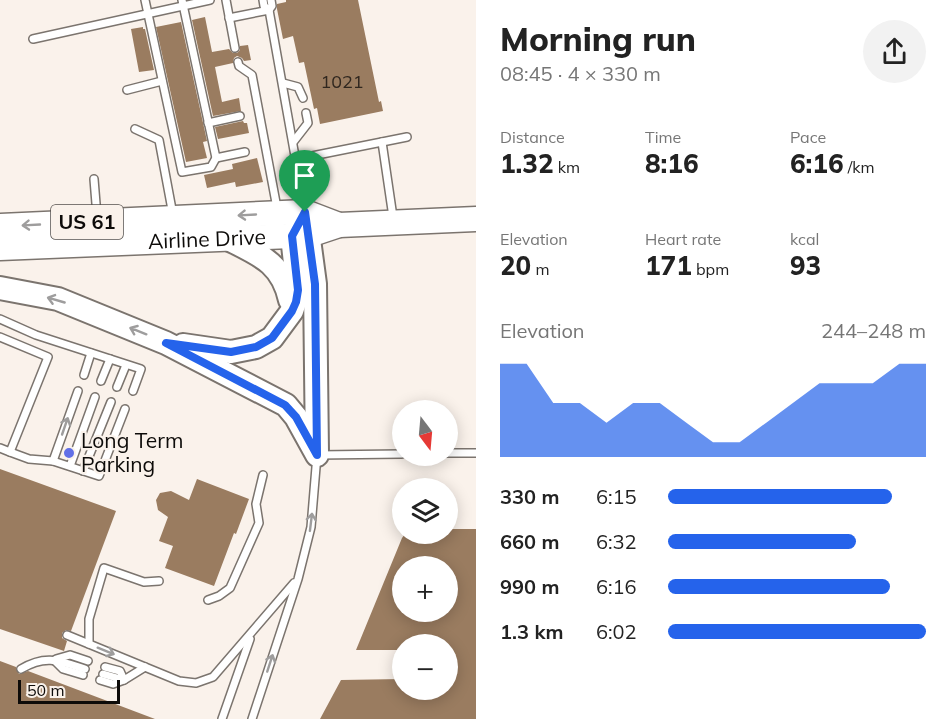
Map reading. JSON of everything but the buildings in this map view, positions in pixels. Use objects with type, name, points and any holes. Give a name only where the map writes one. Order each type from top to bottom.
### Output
[{"type":"highway","name":"Airline Drive","points":[[0,226],[278,213],[302,228]]},
{"type":"highway","name":"Airline Drive","points":[[0,248],[228,239],[339,225],[476,219]]},
{"type":"main road","points":[[166,343],[231,352],[256,347],[272,338],[292,311],[298,290],[302,228]]},
{"type":"main road","points":[[302,228],[315,284],[317,455]]},
{"type":"main road","points":[[228,239],[258,254],[279,271],[287,287],[292,311]]},
{"type":"main road","points":[[0,288],[57,299],[166,343],[285,405],[296,417],[317,455]]},
{"type":"lane","points":[[145,0],[182,172],[211,167],[216,158],[182,3]]},
{"type":"lane","points":[[33,39],[182,3],[210,0]]},
{"type":"lane","points":[[226,0],[235,48]]},
{"type":"lane","points":[[263,0],[264,6],[269,10],[294,141],[302,228]]},
{"type":"lane","points":[[229,18],[269,10],[272,0]]},
{"type":"lane","points":[[238,62],[239,66],[252,75],[278,213]]},
{"type":"lane","points":[[127,90],[162,81]]},
{"type":"lane","points":[[283,83],[298,87],[303,98]]},
{"type":"lane","points":[[294,141],[308,123],[306,113]]},
{"type":"lane","points":[[208,123],[240,116]]},
{"type":"lane","points":[[135,129],[159,140],[174,218]]},
{"type":"lane","points":[[297,159],[407,137]]},
{"type":"lane","points":[[382,142],[393,223]]},
{"type":"lane","points":[[216,158],[245,152]]},
{"type":"lane","points":[[94,179],[98,222]]},
{"type":"lane","points":[[0,319],[19,328],[141,369],[133,391]]},
{"type":"lane","points":[[0,337],[48,357],[9,452]]},
{"type":"lane","points":[[84,375],[91,353]]},
{"type":"lane","points":[[101,381],[110,359]]},
{"type":"lane","points":[[117,387],[126,365]]},
{"type":"lane","points":[[53,461],[78,391]]},
{"type":"lane","points":[[70,466],[95,397]]},
{"type":"lane","points":[[83,471],[111,402]]},
{"type":"lane","points":[[0,448],[29,459],[53,461],[99,476],[125,409]]},
{"type":"lane","points":[[458,453],[476,453]]},
{"type":"lane","points":[[252,719],[298,579],[311,527],[317,455],[392,454]]},
{"type":"lane","points":[[208,600],[230,588],[259,523],[256,504],[263,476]]},
{"type":"lane","points":[[89,644],[89,620],[104,568],[144,582],[159,581]]},
{"type":"lane","points":[[68,635],[179,681],[196,683],[213,677],[298,579]]},
{"type":"lane","points":[[222,719],[251,634]]},
{"type":"lane","points":[[21,669],[34,661],[53,659],[86,668]]},
{"type":"lane","points":[[124,680],[120,671],[103,674],[113,684],[124,680],[146,667]]},
{"type":"place","name":"Long Term Parking","points":[[69,453]]},
{"type":"route","points":[[305,212],[315,284],[317,455],[296,417],[285,405],[166,343],[231,352],[256,347],[272,338],[296,302],[298,290],[292,236],[305,212]]}]
